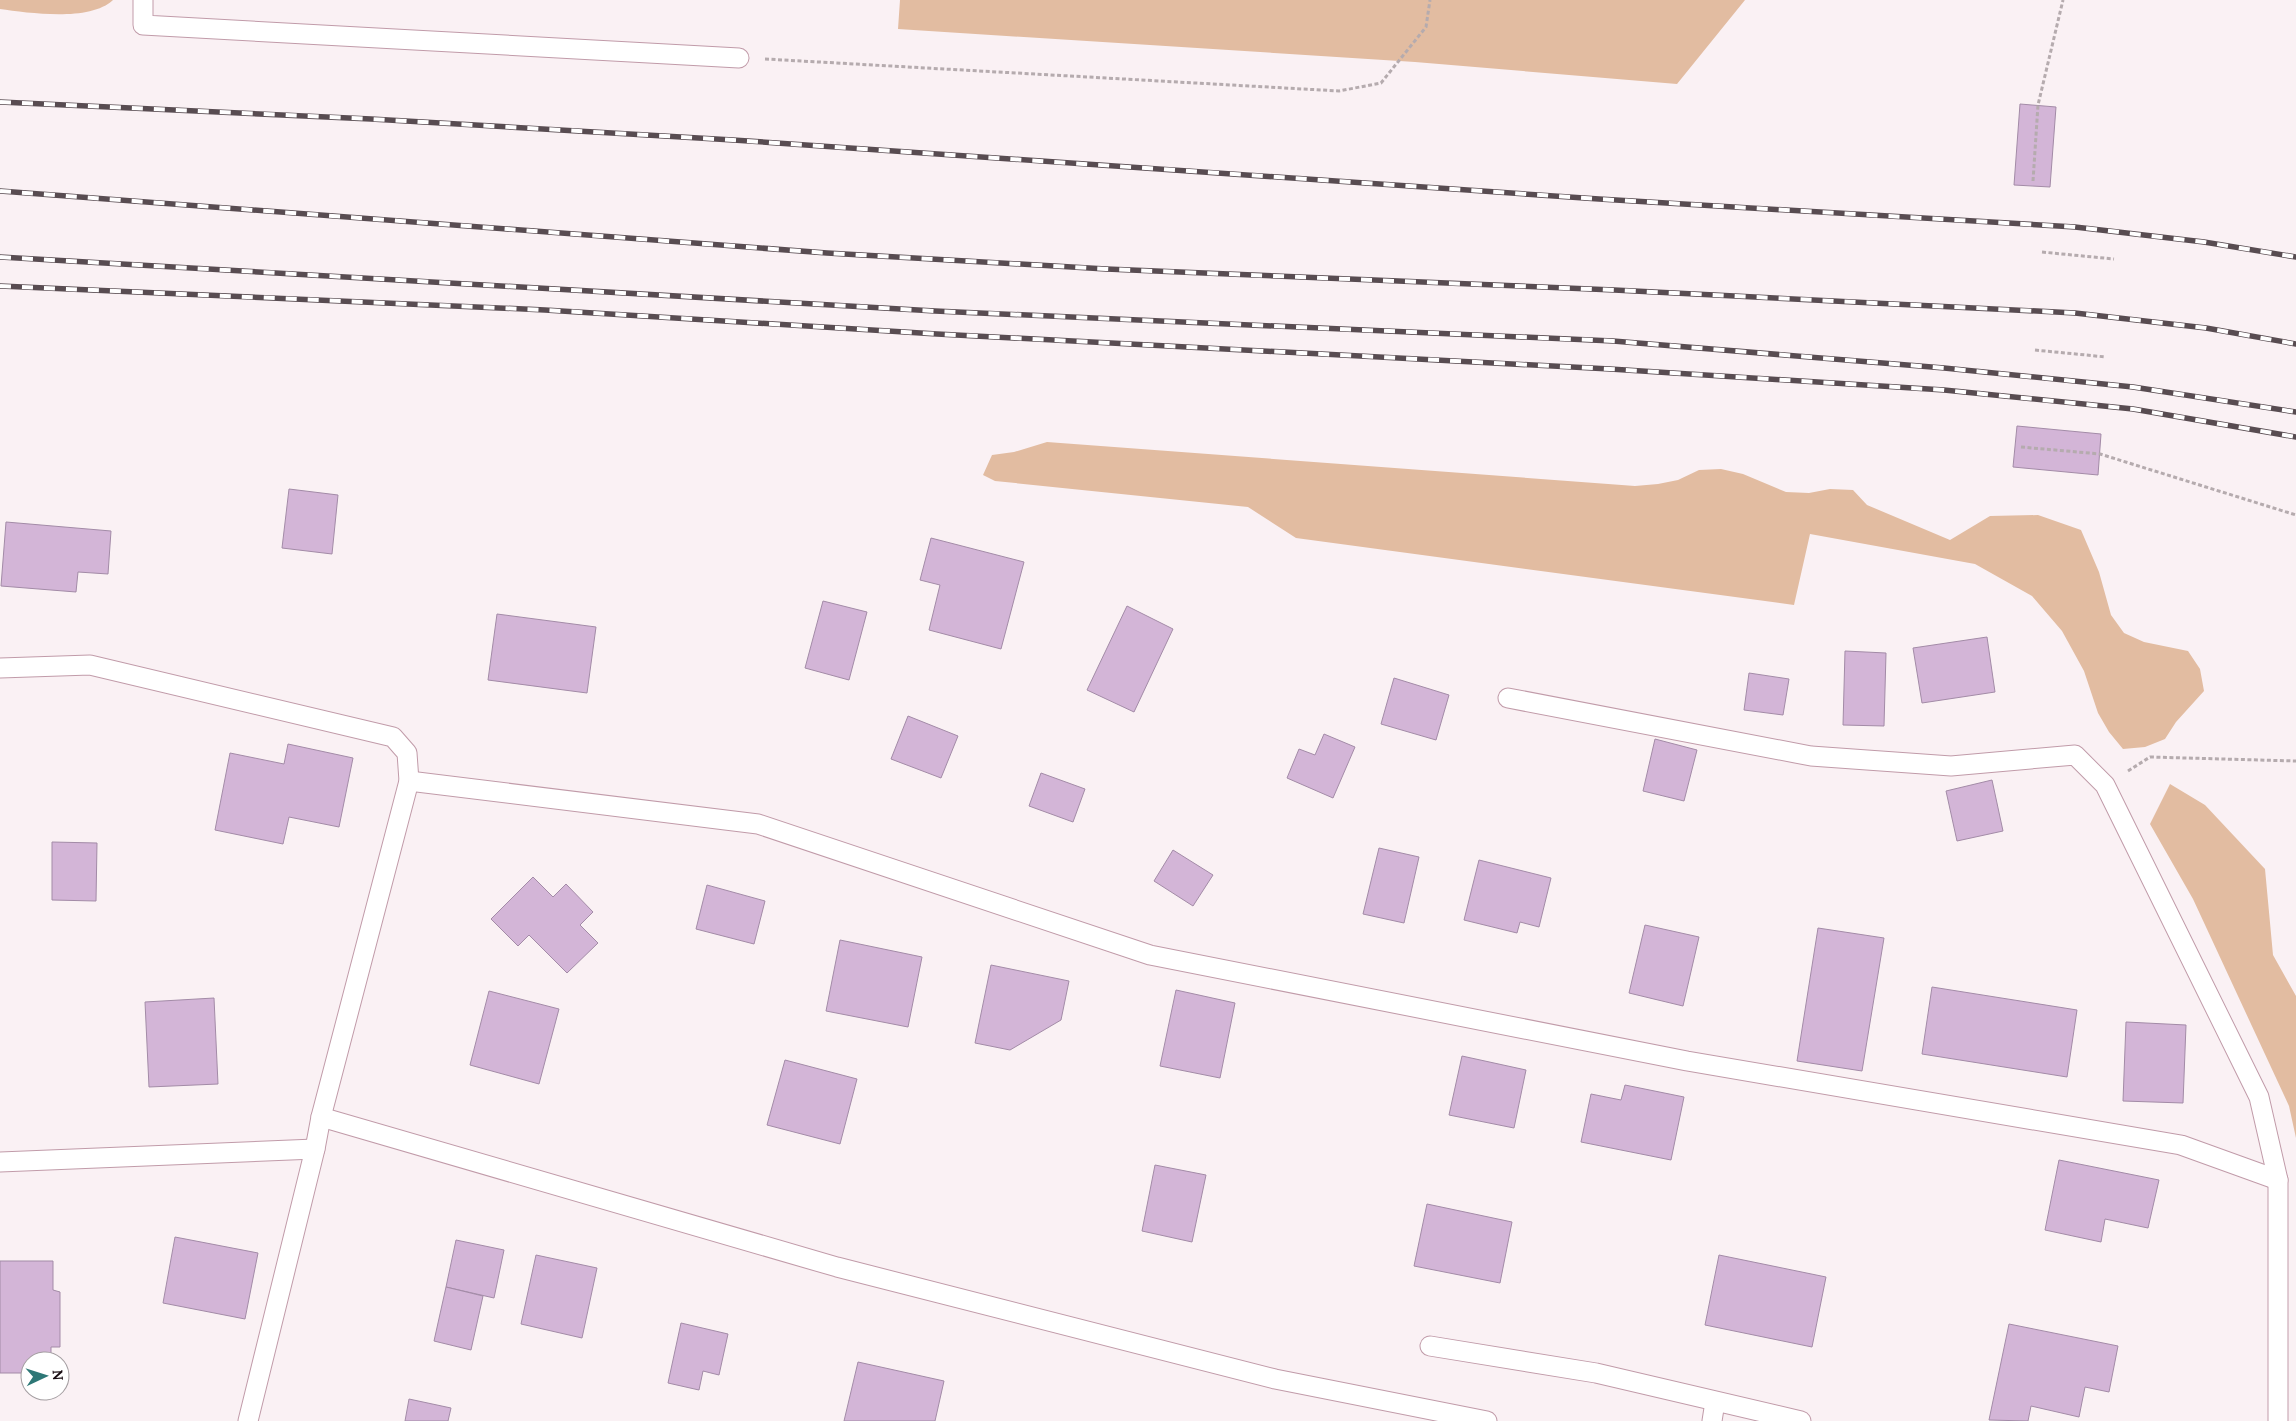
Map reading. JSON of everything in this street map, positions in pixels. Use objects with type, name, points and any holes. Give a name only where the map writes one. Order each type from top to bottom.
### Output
[{"type":"lane","points":[[143,0],[143,25],[739,58]]},
{"type":"lane","points":[[0,668],[90,665],[393,737],[407,753],[409,781],[321,1117],[315,1149],[248,1421]]},
{"type":"lane","points":[[1508,698],[1811,756],[1951,766],[2075,755],[2105,786],[2259,1097],[2278,1180],[2278,1421]]},
{"type":"lane","points":[[409,781],[758,824],[1150,955],[1686,1061],[2181,1145],[2278,1180]]},
{"type":"lane","points":[[321,1117],[837,1267],[1275,1379],[1487,1421]]},
{"type":"lane","points":[[0,1162],[315,1149]]},
{"type":"lane","points":[[1430,1346],[1596,1373],[1801,1421]]},
{"type":"lane","points":[[1712,1421],[1715,1402]]},
{"type":"path","points":[[739,58],[1339,91],[1381,84],[1426,28],[1430,0]]},
{"type":"path","points":[[2033,181],[2038,105],[2064,0]]},
{"type":"path","points":[[2042,252],[2114,259]]},
{"type":"path","points":[[2035,350],[2106,357]]},
{"type":"path","points":[[2021,447],[2100,454],[2296,515]]},
{"type":"path","points":[[2105,786],[2150,756],[2296,761]]},
{"type":"shaded area","points":[[0,0],[113,0],[103,7],[75,14],[42,14],[0,9]]},
{"type":"shaded area","points":[[900,0],[1745,0],[1677,84],[1415,62],[898,29]]},
{"type":"shaded area","points":[[1047,442],[1635,486],[1678,480],[1699,470],[1721,469],[1743,474],[1786,492],[1809,493],[1830,489],[1853,490],[1867,505],[1950,540],[1990,516],[2038,515],[2081,530],[2099,572],[2111,615],[2124,633],[2144,642],[2188,651],[2200,669],[2204,691],[2176,722],[2165,739],[2145,747],[2123,749],[2109,732],[2098,713],[2084,671],[2062,631],[2032,596],[1975,564],[1810,534],[1794,605],[1296,538],[1248,507],[995,481],[983,475],[992,455],[1014,452]]},
{"type":"shaded area","points":[[2170,784],[2205,805],[2265,869],[2273,955],[2296,996],[2296,1138],[2289,1106],[2193,899],[2150,824]]},
{"type":"building","points":[[2020,104],[2056,107],[2050,187],[2014,185]]},
{"type":"building","points":[[2017,426],[2101,434],[2098,475],[2013,467]]},
{"type":"building","points":[[289,489],[338,495],[332,554],[282,548]]},
{"type":"building","points":[[6,522],[111,531],[108,574],[78,572],[76,592],[1,586]]},
{"type":"building","points":[[931,538],[1024,562],[1001,649],[929,630],[940,585],[920,580]]},
{"type":"building","points":[[823,601],[867,612],[849,680],[805,668]]},
{"type":"building","points":[[1127,606],[1173,629],[1134,712],[1087,690]]},
{"type":"building","points":[[497,614],[596,627],[587,693],[488,680]]},
{"type":"building","points":[[1987,637],[1995,692],[1922,703],[1913,648]]},
{"type":"building","points":[[1845,651],[1886,653],[1884,726],[1843,725]]},
{"type":"building","points":[[1749,673],[1789,679],[1783,715],[1744,710]]},
{"type":"building","points":[[1394,678],[1449,695],[1436,740],[1381,724]]},
{"type":"building","points":[[908,716],[958,736],[941,778],[891,759]]},
{"type":"building","points":[[1324,734],[1355,747],[1333,798],[1287,778],[1299,749],[1315,755]]},
{"type":"building","points":[[1655,739],[1697,750],[1684,801],[1643,791]]},
{"type":"building","points":[[288,744],[353,758],[339,827],[289,817],[283,844],[215,830],[230,753],[284,764]]},
{"type":"building","points":[[1041,773],[1085,789],[1073,822],[1029,806]]},
{"type":"building","points":[[1992,780],[2003,831],[1957,841],[1946,791]]},
{"type":"building","points":[[52,842],[97,843],[96,901],[52,900]]},
{"type":"building","points":[[1379,848],[1419,857],[1404,923],[1363,914]]},
{"type":"building","points":[[1173,850],[1213,875],[1193,906],[1154,881]]},
{"type":"building","points":[[1479,860],[1551,878],[1539,927],[1520,922],[1517,933],[1464,920]]},
{"type":"building","points":[[533,877],[553,897],[566,884],[593,912],[580,925],[598,943],[567,973],[529,935],[518,946],[491,919]]},
{"type":"building","points":[[707,885],[765,901],[754,944],[696,929]]},
{"type":"building","points":[[1645,925],[1699,937],[1683,1006],[1629,993]]},
{"type":"building","points":[[1818,928],[1884,938],[1862,1071],[1797,1061]]},
{"type":"building","points":[[840,940],[922,957],[908,1027],[826,1011]]},
{"type":"building","points":[[991,965],[1069,981],[1061,1020],[1010,1050],[975,1043]]},
{"type":"building","points":[[1932,987],[2077,1010],[2067,1077],[1922,1054]]},
{"type":"building","points":[[1176,990],[1235,1003],[1220,1078],[1160,1066]]},
{"type":"building","points":[[489,991],[559,1009],[539,1084],[470,1065]]},
{"type":"building","points":[[214,998],[218,1084],[149,1087],[145,1002]]},
{"type":"building","points":[[2126,1022],[2186,1025],[2183,1103],[2123,1101]]},
{"type":"building","points":[[1462,1056],[1526,1070],[1514,1128],[1449,1115]]},
{"type":"building","points":[[785,1060],[857,1079],[840,1144],[767,1125]]},
{"type":"building","points":[[1625,1085],[1684,1097],[1671,1160],[1581,1142],[1591,1094],[1621,1100]]},
{"type":"building","points":[[2059,1160],[2159,1180],[2148,1228],[2105,1219],[2101,1242],[2045,1230]]},
{"type":"building","points":[[1155,1165],[1206,1175],[1192,1242],[1142,1231]]},
{"type":"building","points":[[1427,1204],[1512,1222],[1500,1283],[1414,1266]]},
{"type":"building","points":[[175,1237],[258,1253],[245,1319],[163,1303]]},
{"type":"building","points":[[456,1240],[504,1250],[494,1298],[446,1287]]},
{"type":"building","points":[[536,1255],[597,1268],[582,1338],[521,1324]]},
{"type":"building","points":[[1719,1255],[1826,1277],[1812,1347],[1705,1325]]},
{"type":"building","points":[[0,1261],[53,1261],[53,1290],[60,1292],[60,1347],[51,1347],[51,1351],[20,1351],[20,1373],[0,1373]]},
{"type":"building","points":[[446,1287],[483,1296],[471,1350],[434,1341]]},
{"type":"building","points":[[681,1323],[728,1334],[719,1375],[703,1371],[699,1390],[668,1383]]},
{"type":"building","points":[[2009,1324],[2118,1346],[2109,1392],[2085,1387],[2079,1417],[2031,1406],[2028,1421],[1989,1420]]},
{"type":"building","points":[[858,1362],[944,1381],[935,1421],[844,1421]]},
{"type":"building","points":[[409,1399],[451,1408],[448,1421],[405,1421]]},
{"type":"railway","points":[[0,102],[371,119],[733,140],[1599,199],[2075,227],[2204,242],[2296,257]]},
{"type":"railway","points":[[0,191],[827,253],[1106,269],[1614,290],[2075,313],[2206,328],[2296,344]]},
{"type":"railway","points":[[0,257],[935,311],[1613,341],[1944,368],[2133,387],[2296,412]]},
{"type":"railway","points":[[0,286],[545,310],[937,334],[1610,369],[1944,390],[2133,409],[2296,437]]}]
